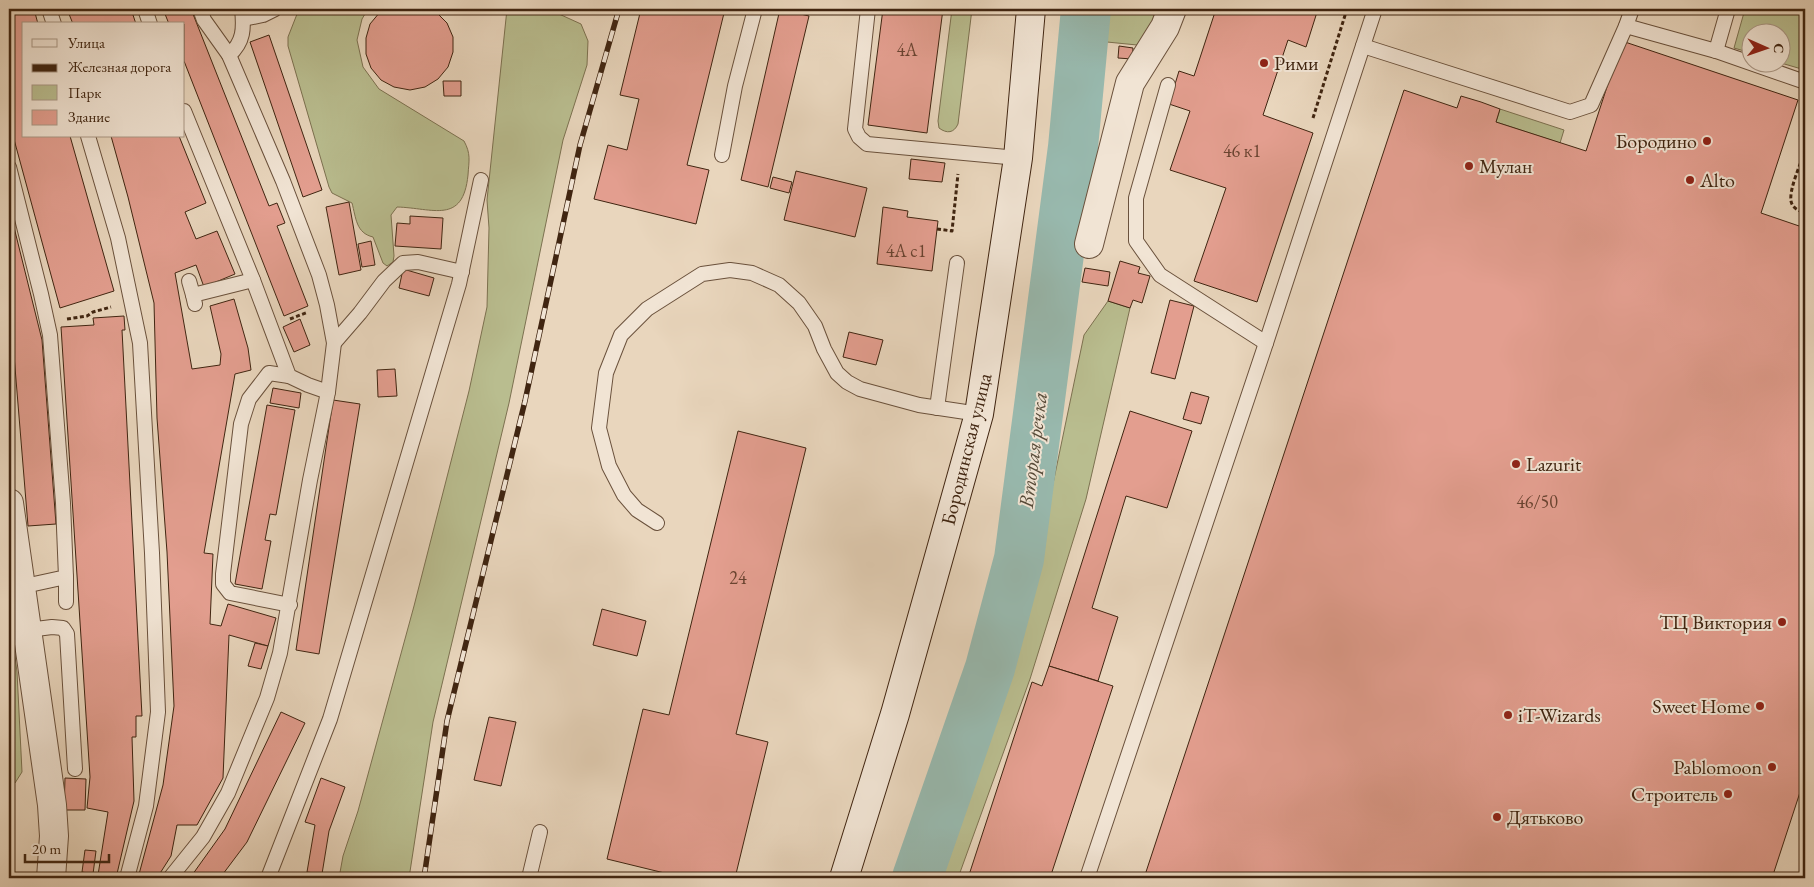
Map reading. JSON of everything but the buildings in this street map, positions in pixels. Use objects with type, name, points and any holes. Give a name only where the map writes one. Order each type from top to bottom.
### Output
[{"type":"main road","name":"Бородинская улица","points":[[844,878],[895,714],[979,414],[1018,158],[1031,9]]},
{"type":"main road","points":[[1089,244],[1130,83],[1165,27],[1172,9]]},
{"type":"main road","points":[[9,503],[52,805],[54,836],[52,878]]},
{"type":"lane","points":[[49,9],[53,22]]},
{"type":"lane","points":[[145,9],[149,22]]},
{"type":"lane","points":[[170,878],[203,837],[228,793],[267,698],[280,653],[290,604],[310,480],[328,392],[334,343],[320,275],[229,55],[204,20],[200,9]]},
{"type":"lane","points":[[229,55],[241,42],[242,14],[263,15],[275,9]]},
{"type":"lane","points":[[722,155],[735,86],[755,9]]},
{"type":"lane","points":[[868,9],[855,129],[867,144],[1018,158]]},
{"type":"lane","points":[[1087,878],[1266,343],[1375,9]]},
{"type":"lane","points":[[1364,46],[1570,112],[1591,105],[1632,9]]},
{"type":"lane","points":[[1716,51],[1728,9]]},
{"type":"lane","points":[[1626,26],[1716,51],[1805,82]]},
{"type":"lane","points":[[1168,85],[1136,198],[1136,241],[1160,275],[1266,343]]},
{"type":"lane","points":[[185,113],[253,280],[289,376]]},
{"type":"lane","points":[[89,138],[118,238],[140,343],[151,543],[158,712],[146,806],[127,878]]},
{"type":"lane","points":[[9,167],[50,335],[63,504],[66,602]]},
{"type":"lane","points":[[268,878],[330,719],[462,272],[481,180]]},
{"type":"lane","points":[[334,343],[384,281],[403,263],[418,262],[462,272]]},
{"type":"lane","points":[[937,408],[957,262]]},
{"type":"lane","points":[[657,523],[637,510],[624,495],[609,466],[600,428],[606,373],[621,335],[647,309],[702,274],[730,270],[752,273],[779,285],[798,303],[815,326],[824,349],[837,373],[847,382],[860,389],[937,408],[979,414]]},
{"type":"lane","points":[[189,281],[194,300],[253,280]]},
{"type":"lane","points":[[290,604],[230,593],[223,584],[241,424],[250,399],[269,373],[289,376],[328,392]]},
{"type":"lane","points":[[20,587],[66,577]]},
{"type":"lane","points":[[28,630],[52,627],[63,628],[67,634],[75,769]]},
{"type":"lane","points":[[529,878],[540,832]]},
{"type":"path","points":[[1313,118],[1347,9]]},
{"type":"path","points":[[1805,151],[1792,192],[1791,202],[1797,210],[1805,213]]},
{"type":"path","points":[[937,229],[952,230],[960,152]]},
{"type":"path","points":[[270,326],[327,304]]},
{"type":"green space","points":[[299,9],[368,9],[362,19],[357,40],[363,67],[379,89],[464,141],[468,150],[469,165],[465,191],[460,201],[453,207],[444,210],[434,210],[397,207],[391,215],[394,256],[393,262],[387,266],[383,263],[373,237],[367,235],[360,228],[352,203],[332,193],[329,187],[288,46],[288,37]]},
{"type":"green space","points":[[507,9],[548,9],[581,24],[588,41],[587,65],[563,140],[509,403],[433,722],[409,878],[339,878],[343,856],[358,811],[414,606],[469,391],[487,307],[489,228],[487,200]]},
{"type":"green space","points":[[952,9],[972,9],[958,124],[952,131],[947,132],[939,128],[938,121]]},
{"type":"green space","points":[[1068,9],[1162,9],[1148,34],[1137,45],[1097,41],[1067,21]]},
{"type":"green space","points":[[1745,9],[1805,9],[1805,70],[1792,66],[1792,22],[1742,22],[1742,50],[1734,48]]},
{"type":"green space","points":[[1500,109],[1564,130],[1560,143],[1496,122]]},
{"type":"green space","points":[[1108,301],[1130,308],[1086,499],[1030,679],[958,878],[934,878],[1007,668],[1039,551],[1084,335]]},
{"type":"green space","points":[[9,609],[17,672],[22,772],[15,783],[9,788]]},
{"type":"waterway","name":"Вторая речка","points":[[917,878],[990,668],[1019,559],[1073,147],[1086,9]]},
{"type":"railway","points":[[424,878],[447,721],[525,401],[580,145],[619,9]]},
{"type":"place","name":"Рими","points":[[1264,63]]},
{"type":"place","name":"Бородино","points":[[1707,141]]},
{"type":"place","name":"Мулан","points":[[1469,166]]},
{"type":"place","name":"Alto","points":[[1690,180]]},
{"type":"place","name":"Lazurit","points":[[1516,464]]},
{"type":"place","name":"ТЦ Виктория","points":[[1782,622]]},
{"type":"place","name":"Sweet Home","points":[[1760,706]]},
{"type":"place","name":"iT-Wizards","points":[[1508,715]]},
{"type":"place","name":"Pablomoon","points":[[1772,767]]},
{"type":"place","name":"Строитель","points":[[1728,794]]},
{"type":"place","name":"Дятьково","points":[[1497,817]]}]
